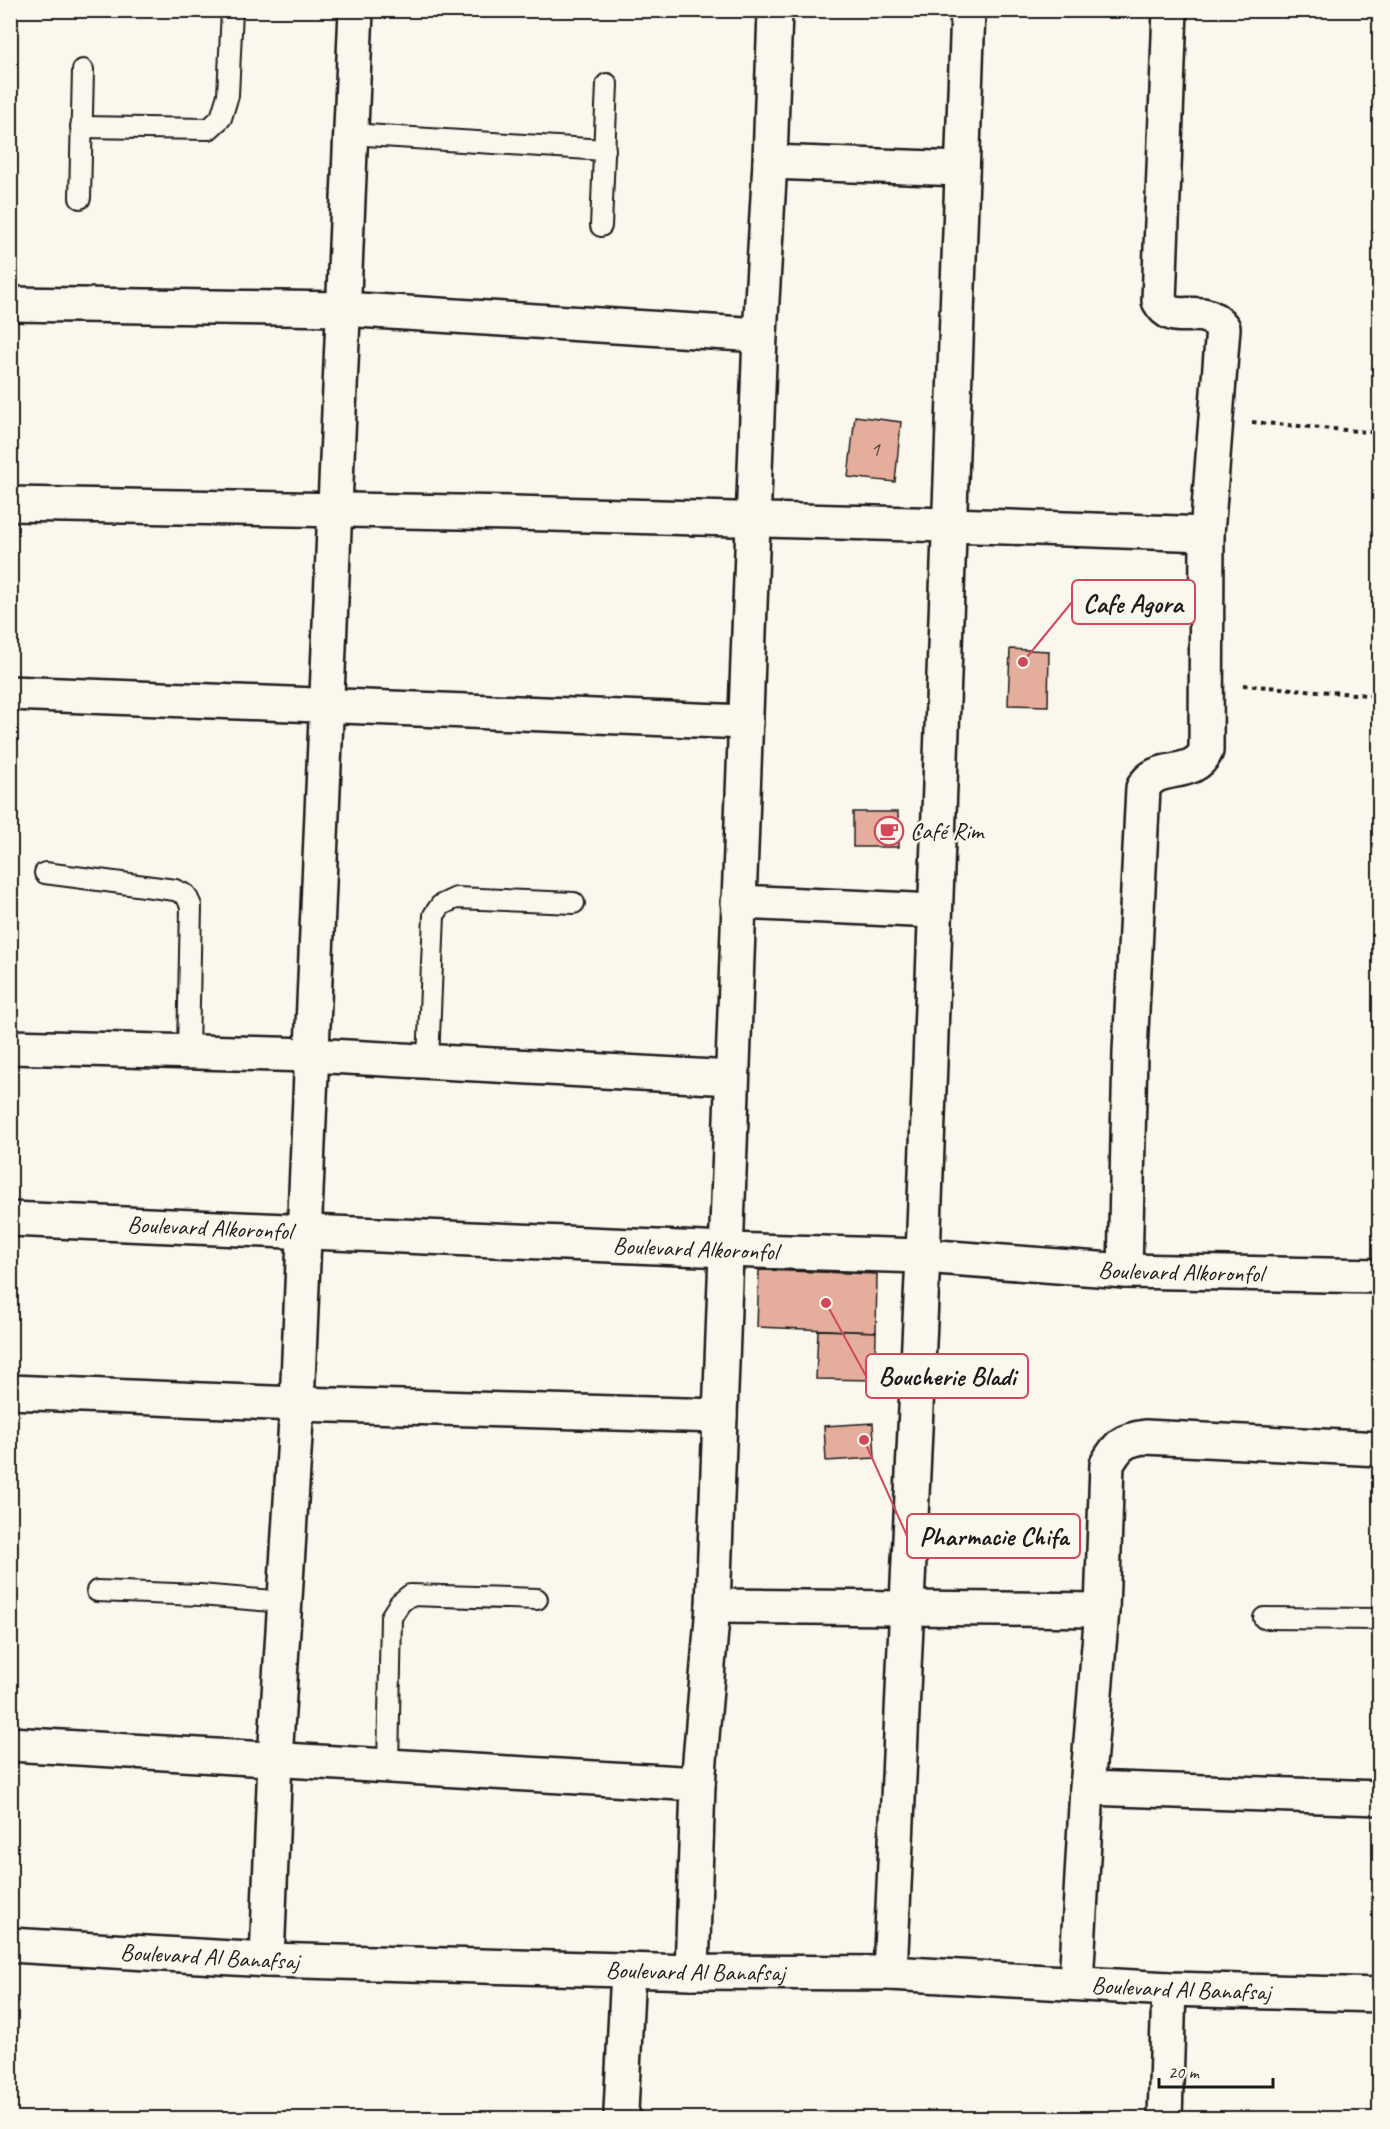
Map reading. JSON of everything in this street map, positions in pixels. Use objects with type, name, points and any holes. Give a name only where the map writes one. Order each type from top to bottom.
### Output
[{"type":"street","points":[[267,1960],[275,1760],[297,1404],[356,10]]},
{"type":"street","points":[[692,1972],[698,1784],[713,1606],[760,335],[770,162],[775,10]]},
{"type":"street","points":[[890,1973],[923,1256],[968,10]]},
{"type":"street","points":[[1125,1271],[1130,1052],[1143,788],[1147,780],[1155,776],[1193,766],[1202,759],[1206,751],[1207,534],[1223,328],[1209,315],[1170,314],[1162,308],[1158,301],[1170,10]]},
{"type":"street","points":[[770,162],[962,169]]},
{"type":"street","points":[[10,304],[342,309],[760,335]]},
{"type":"street","points":[[10,504],[514,513],[1207,534]]},
{"type":"street","points":[[10,693],[746,722]]},
{"type":"street","points":[[738,902],[935,912]]},
{"type":"street","points":[[10,1047],[311,1055],[732,1078]]},
{"type":"street","name":"Boulevard Alkoronfol","points":[[10,1219],[304,1233],[923,1256],[1125,1271],[1380,1276]]},
{"type":"street","points":[[10,1392],[297,1404],[720,1416]]},
{"type":"street","points":[[1076,1983],[1087,1788],[1102,1610],[1107,1464],[1115,1450],[1129,1439],[1145,1437],[1380,1449]]},
{"type":"street","points":[[713,1606],[908,1606],[1102,1610]]},
{"type":"street","points":[[10,1744],[698,1784]]},
{"type":"street","points":[[1087,1788],[1380,1798]]},
{"type":"street","name":"Boulevard Al Banafsaj","points":[[10,1945],[267,1960],[692,1972],[890,1973],[1169,1989],[1380,1995]]},
{"type":"street","points":[[624,2118],[621,2111],[628,1970]]},
{"type":"street","points":[[1165,2118],[1169,1989]]},
{"type":"lane","points":[[81,127],[209,129],[221,118],[228,95],[232,10]]},
{"type":"lane","points":[[80,198],[83,70]]},
{"type":"lane","points":[[601,226],[607,84]]},
{"type":"lane","points":[[350,134],[605,150]]},
{"type":"lane","points":[[45,873],[175,890],[186,895],[191,906],[188,1051]]},
{"type":"lane","points":[[428,1061],[434,915],[441,905],[456,898],[574,903]]},
{"type":"lane","points":[[97,1591],[200,1595],[285,1602]]},
{"type":"lane","points":[[388,1766],[391,1617],[400,1603],[410,1594],[537,1599]]},
{"type":"lane","points":[[1264,1618],[1380,1619]]},
{"type":"path","points":[[1215,419],[1380,433]]},
{"type":"path","points":[[1206,682],[1380,696]]},
{"type":"building","points":[[860,10],[932,10],[932,14]]},
{"type":"building","points":[[855,416],[901,422],[895,482],[848,477]]},
{"type":"building","points":[[1010,649],[1049,651],[1048,706],[1008,705]]},
{"type":"building","points":[[853,812],[898,812],[899,847],[853,847]]},
{"type":"building","points":[[759,1270],[877,1274],[876,1332],[757,1327]]},
{"type":"building","points":[[818,1330],[876,1332],[875,1380],[816,1379]]},
{"type":"building","points":[[873,1423],[875,1458],[826,1461],[824,1426]]},
{"type":"place","name":"Cafe Agora","points":[[1023,662]]},
{"type":"place","name":"Café Rim","points":[[889,831]]},
{"type":"place","name":"Boucherie Bladi","points":[[826,1303]]},
{"type":"place","name":"Pharmacie Chifa","points":[[864,1440]]}]
